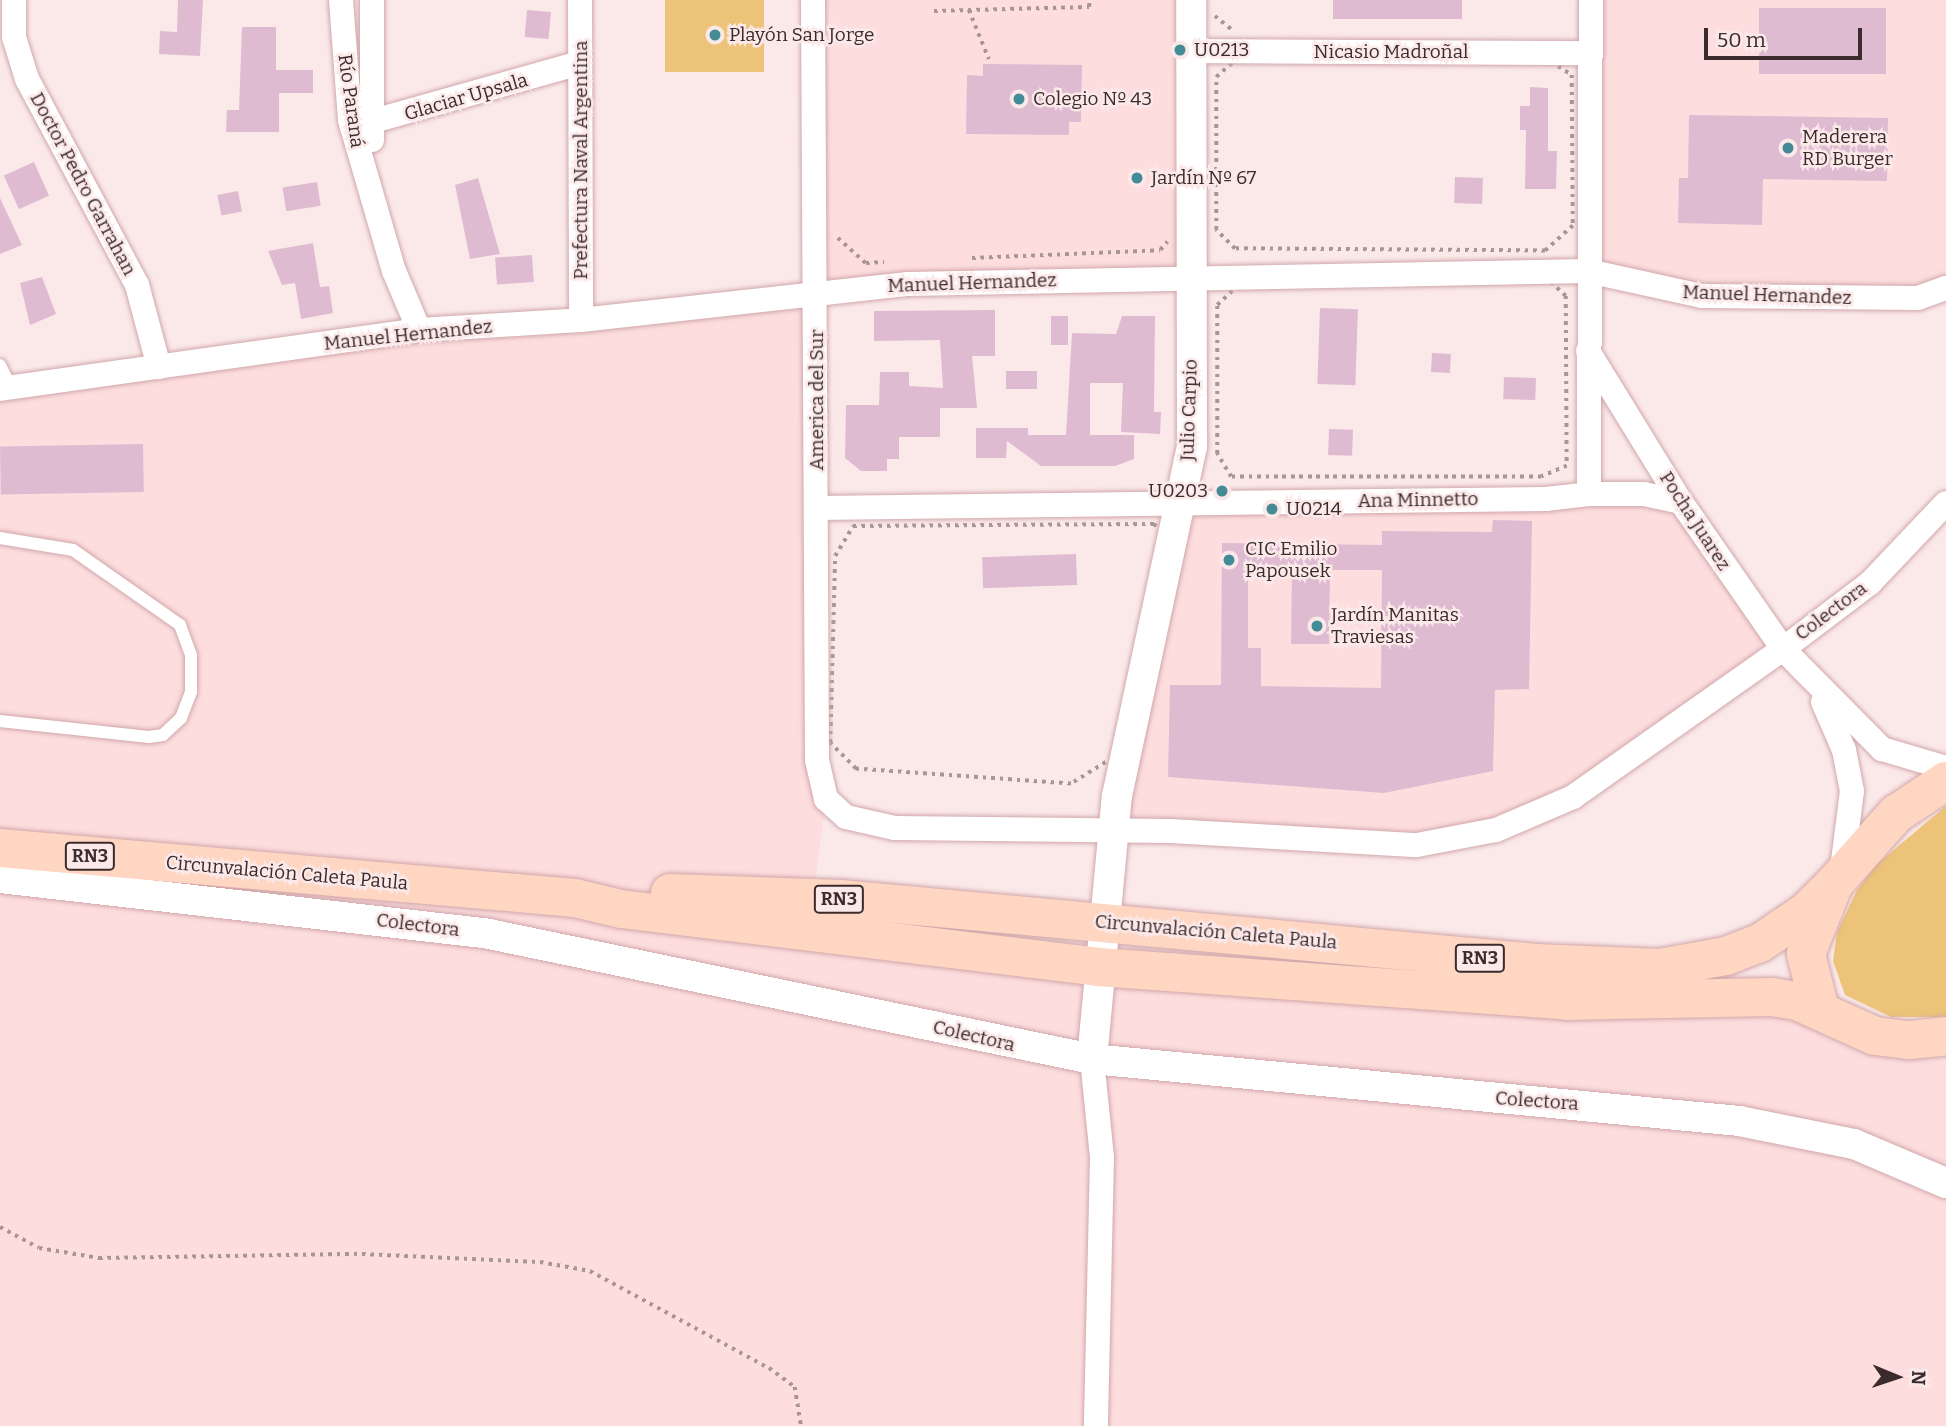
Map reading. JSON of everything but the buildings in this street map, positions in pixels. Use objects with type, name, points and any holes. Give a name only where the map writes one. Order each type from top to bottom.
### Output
[{"type":"highway","name":"RN3","points":[[1946,781],[1896,814],[1837,880],[1807,954],[1820,1010],[1887,1039],[1946,1036]]},
{"type":"highway","name":"Circunvalación Caleta Paula","points":[[0,848],[575,898],[621,909],[931,947],[1291,939],[1536,963],[1677,967],[1760,943],[1806,912],[1837,880]]},
{"type":"highway","name":"Circunvalación Caleta Paula","points":[[575,898],[627,892],[811,897],[1338,984],[1567,1001],[1772,997],[1820,1010]]},
{"type":"street","name":"Doctor Pedro Garrahan","points":[[14,0],[15,37],[27,79],[137,285],[159,367]]},
{"type":"street","name":"Río Paraná","points":[[341,0],[374,200],[394,271],[419,330]]},
{"type":"street","name":"Río Paraná","points":[[362,126],[372,0]]},
{"type":"street","name":"Prefectura Naval Argentina","points":[[580,0],[581,320]]},
{"type":"street","name":"America del Sur","points":[[813,0],[817,291],[817,760],[826,799]]},
{"type":"street","name":"Julio Carpio","points":[[1092,1059],[1112,831],[1192,447],[1191,0]]},
{"type":"street","points":[[1589,494],[1591,0]]},
{"type":"street","name":"Nicasio Madroñal","points":[[1191,51],[1591,53]]},
{"type":"street","name":"Glaciar Upsala","points":[[362,126],[580,63]]},
{"type":"street","name":"Manuel Hernandez","points":[[5,389],[419,330],[581,320],[817,291],[908,284],[1588,271],[1652,289],[1702,296],[1918,298],[1946,288]]},
{"type":"street","name":"Pocha Juarez","points":[[1588,351],[1681,502],[1783,649],[1882,750],[1922,765],[1946,768]]},
{"type":"street","name":"Ana Minnetto","points":[[818,508],[1546,499],[1589,494],[1644,494],[1681,502]]},
{"type":"street","name":"Colectora","points":[[826,799],[846,817],[869,826],[1112,831],[1417,845],[1496,830],[1573,797],[1783,649],[1870,583],[1946,503]]},
{"type":"street","points":[[1814,682],[1850,772],[1852,817],[1837,880]]},
{"type":"street","name":"Colectora","points":[[0,878],[489,934],[1092,1059],[1739,1121],[1854,1144],[1946,1183]]},
{"type":"street","points":[[1092,1059],[1102,1157],[1096,1426]]},
{"type":"lane","points":[[0,365],[5,389]]},
{"type":"lane","points":[[0,538],[74,550],[180,625],[191,655],[191,692],[181,718],[163,735],[0,721]]},
{"type":"path","points":[[934,11],[1088,8],[1088,0]]},
{"type":"path","points":[[969,10],[989,59]]},
{"type":"path","points":[[1544,57],[1572,75],[1573,226],[1545,251],[1235,249],[1216,230],[1216,77],[1233,62],[1544,57]]},
{"type":"path","points":[[838,227],[838,240],[866,262],[893,261]]},
{"type":"path","points":[[960,258],[1160,250],[1172,235]]},
{"type":"path","points":[[1551,282],[1566,296],[1567,466],[1541,477],[1231,477],[1217,454],[1217,305],[1235,288],[1551,282]]},
{"type":"path","points":[[1154,524],[1164,533],[1113,758],[1071,785],[856,769],[830,743],[835,556],[853,526],[1154,524]]},
{"type":"path","points":[[0,1227],[39,1248],[99,1258],[362,1254],[540,1262],[590,1271],[769,1368],[794,1387],[801,1426]]},
{"type":"shaded area","name":"Playón San Jorge","points":[[665,0],[764,0],[764,72],[665,72]]},
{"type":"shaded area","points":[[813,0],[1191,0],[1190,278],[817,292],[826,799],[809,932],[1645,1002],[1946,1036],[1946,1426],[0,1426],[0,389],[816,291]]},
{"type":"shaded area","points":[[1591,0],[1946,0],[1946,288],[1702,296],[1588,271]]},
{"type":"shaded area","points":[[1681,502],[1783,649],[1573,797],[1449,840],[1112,831],[1180,503]]},
{"type":"shaded area","points":[[1946,806],[1946,1017],[1891,1017],[1845,995],[1833,961],[1837,932],[1857,890],[1877,864]]},
{"type":"place","name":"Playón San Jorge","points":[[715,35]]},
{"type":"place","name":"U0213","points":[[1180,50]]},
{"type":"place","name":"Colegio Nº 43","points":[[1019,99]]},
{"type":"place","name":"Maderera RD Burger","points":[[1788,148]]},
{"type":"place","name":"Jardín Nº 67","points":[[1137,178]]},
{"type":"place","name":"U0203","points":[[1222,491]]},
{"type":"place","name":"U0214","points":[[1272,509]]},
{"type":"place","name":"CIC Emilio Papousek","points":[[1229,560]]},
{"type":"place","name":"Jardín Manitas Traviesas","points":[[1317,626]]}]
